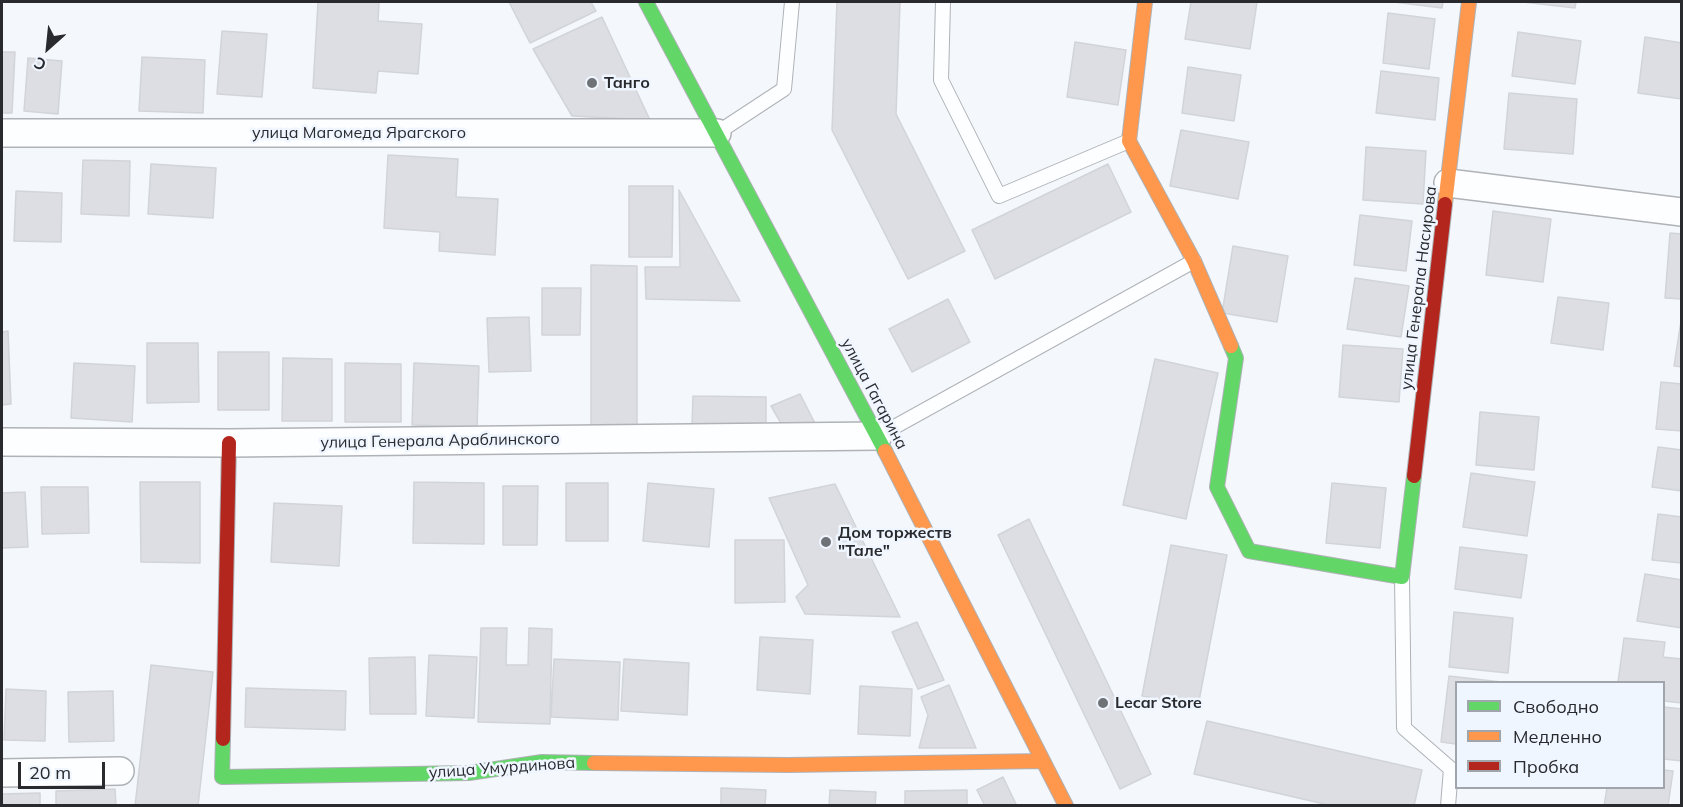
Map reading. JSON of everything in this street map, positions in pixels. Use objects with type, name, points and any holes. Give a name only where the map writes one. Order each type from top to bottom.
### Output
[{"type":"street","name":"улица Гагарина","points":[[646,2],[878,436],[1066,806]]},
{"type":"street","points":[[1145,2],[1129,141],[1194,261],[1236,358],[1217,487],[1249,551],[1402,577]]},
{"type":"street","name":"улица Генерала Насирова","points":[[1402,577],[1469,2]]},
{"type":"street","name":"улица Магомеда Ярагского","points":[[2,133],[717,133]]},
{"type":"street","points":[[1448,183],[1682,212]]},
{"type":"street","name":"улица Генерала Араблинского","points":[[2,442],[230,443],[878,436]]},
{"type":"street","name":"улица Умурдинова","points":[[230,443],[222,777],[469,773],[542,762],[789,765],[1043,760]]},
{"type":"street","points":[[2,773],[120,771]]},
{"type":"lane","points":[[717,133],[784,89],[792,2]]},
{"type":"lane","points":[[943,2],[941,80],[999,196],[1129,141]]},
{"type":"lane","points":[[878,436],[1194,261]]},
{"type":"lane","points":[[1402,577],[1404,728],[1450,769],[1448,806]]},
{"type":"building","points":[[318,2],[379,2],[378,21],[422,24],[418,74],[378,71],[376,93],[313,88]]},
{"type":"building","points":[[509,2],[591,2],[596,11],[530,43]]},
{"type":"building","points":[[837,2],[900,2],[896,114],[965,251],[908,279],[832,130]]},
{"type":"building","points":[[1191,2],[1257,2],[1250,49],[1185,39]]},
{"type":"building","points":[[1394,2],[1443,2],[1442,8]]},
{"type":"building","points":[[1523,2],[1576,2],[1575,8]]},
{"type":"building","points":[[1388,13],[1435,19],[1429,69],[1383,63]]},
{"type":"building","name":"Танго","points":[[602,17],[650,120],[572,116],[533,49]]},
{"type":"building","points":[[222,31],[267,34],[262,97],[217,94]]},
{"type":"building","points":[[1518,32],[1581,41],[1575,84],[1512,76]]},
{"type":"building","points":[[1645,37],[1682,43],[1682,99],[1638,93]]},
{"type":"building","points":[[1075,42],[1126,50],[1118,105],[1067,97]]},
{"type":"building","points":[[2,52],[15,52],[12,113],[2,113]]},
{"type":"building","points":[[142,57],[205,60],[203,113],[139,111]]},
{"type":"building","points":[[28,58],[62,61],[58,114],[24,111]]},
{"type":"building","points":[[1188,67],[1241,75],[1234,121],[1182,113]]},
{"type":"building","points":[[1381,71],[1439,78],[1435,120],[1376,113]]},
{"type":"building","points":[[1509,93],[1577,99],[1573,154],[1504,149]]},
{"type":"building","points":[[1181,130],[1249,142],[1238,199],[1170,186]]},
{"type":"building","points":[[1366,147],[1426,151],[1423,204],[1363,200]]},
{"type":"building","points":[[388,155],[458,159],[456,197],[498,199],[495,255],[439,251],[440,232],[384,228]]},
{"type":"building","points":[[83,160],[130,161],[129,216],[81,214]]},
{"type":"building","points":[[151,164],[216,168],[213,218],[148,214]]},
{"type":"building","points":[[1108,164],[1131,212],[995,279],[972,230]]},
{"type":"building","points":[[629,186],[673,186],[672,257],[629,257]]},
{"type":"building","points":[[679,190],[740,301],[646,299],[645,267],[680,267]]},
{"type":"building","points":[[16,191],[62,193],[61,242],[14,241]]},
{"type":"building","points":[[1493,211],[1551,219],[1543,282],[1486,275]]},
{"type":"building","points":[[1360,215],[1412,221],[1406,271],[1354,265]]},
{"type":"building","points":[[1670,233],[1682,234],[1682,299],[1665,298]]},
{"type":"building","points":[[1233,246],[1288,256],[1277,322],[1222,313]]},
{"type":"building","points":[[591,265],[637,266],[637,426],[591,426]]},
{"type":"building","points":[[1355,278],[1409,286],[1401,337],[1347,329]]},
{"type":"building","points":[[542,288],[581,288],[580,335],[542,335]]},
{"type":"building","points":[[1558,297],[1609,303],[1603,350],[1551,343]]},
{"type":"building","points":[[948,299],[970,342],[912,372],[889,329]]},
{"type":"building","points":[[529,317],[531,371],[489,372],[487,318]]},
{"type":"building","points":[[1682,321],[1682,367],[1674,366]]},
{"type":"building","points":[[8,331],[11,404],[2,405],[2,332]]},
{"type":"building","points":[[147,343],[198,343],[199,402],[147,403]]},
{"type":"building","points":[[1343,345],[1403,349],[1399,402],[1339,397]]},
{"type":"building","points":[[218,352],[269,352],[269,410],[218,410]]},
{"type":"building","points":[[283,358],[332,359],[332,421],[282,421]]},
{"type":"building","points":[[1155,359],[1218,373],[1186,519],[1123,505]]},
{"type":"building","points":[[74,363],[135,366],[132,422],[71,418]]},
{"type":"building","points":[[345,363],[401,364],[401,422],[345,422]]},
{"type":"building","points":[[414,363],[479,366],[477,427],[412,425]]},
{"type":"building","points":[[1661,382],[1682,384],[1682,431],[1656,429]]},
{"type":"building","points":[[800,394],[818,429],[782,425],[771,406]]},
{"type":"building","points":[[693,396],[766,397],[766,427],[692,426]]},
{"type":"building","points":[[1480,412],[1539,417],[1534,470],[1476,465]]},
{"type":"building","points":[[1658,447],[1682,450],[1682,491],[1652,487]]},
{"type":"building","points":[[1471,473],[1535,482],[1527,536],[1463,527]]},
{"type":"building","points":[[140,482],[200,482],[200,563],[141,562]]},
{"type":"building","points":[[414,482],[484,483],[484,544],[413,543]]},
{"type":"building","points":[[566,483],[608,483],[608,541],[566,541]]},
{"type":"building","points":[[648,483],[714,489],[709,547],[643,541]]},
{"type":"building","points":[[1332,483],[1386,488],[1380,548],[1326,543]]},
{"type":"building","name":"Дом торжеств \"Тале\"","points":[[835,484],[900,617],[805,614],[796,597],[808,585],[769,498]]},
{"type":"building","points":[[503,486],[538,486],[537,545],[503,545]]},
{"type":"building","points":[[41,487],[88,487],[89,533],[42,534]]},
{"type":"building","points":[[25,492],[28,547],[2,548],[2,493]]},
{"type":"building","points":[[274,503],[342,506],[339,566],[271,562]]},
{"type":"building","points":[[1658,514],[1682,517],[1682,563],[1652,560]]},
{"type":"building","points":[[1029,519],[1151,774],[1120,789],[998,535]]},
{"type":"building","points":[[735,540],[784,540],[785,602],[735,603]]},
{"type":"building","points":[[1171,545],[1227,555],[1198,706],[1142,696]]},
{"type":"building","points":[[1460,547],[1527,555],[1521,598],[1455,589]]},
{"type":"building","points":[[1645,574],[1682,580],[1682,628],[1637,621]]},
{"type":"building","points":[[1454,612],[1513,618],[1508,673],[1449,667]]},
{"type":"building","points":[[917,622],[944,680],[918,689],[892,632]]},
{"type":"building","points":[[481,628],[507,628],[506,665],[528,665],[529,628],[552,629],[550,724],[478,722]]},
{"type":"building","points":[[760,637],[813,640],[810,694],[757,690]]},
{"type":"building","points":[[1624,638],[1665,642],[1663,657],[1682,659],[1682,703],[1665,701],[1665,681],[1618,681]]},
{"type":"building","points":[[429,655],[477,657],[474,718],[426,716]]},
{"type":"building","points":[[415,657],[416,714],[370,714],[369,658]]},
{"type":"building","points":[[554,659],[620,662],[618,720],[551,717]]},
{"type":"building","points":[[624,659],[689,663],[687,715],[621,711]]},
{"type":"building","points":[[151,665],[213,672],[198,806],[135,806]]},
{"type":"building","points":[[1449,676],[1492,681],[1455,681],[1455,744],[1441,742]]},
{"type":"building","points":[[949,685],[976,748],[919,748],[928,715],[921,697]]},
{"type":"building","points":[[860,686],[912,689],[910,736],[858,734]]},
{"type":"building","points":[[246,688],[346,691],[345,730],[245,727]]},
{"type":"building","points":[[6,689],[46,691],[45,741],[4,740]]},
{"type":"building","points":[[113,691],[114,741],[69,742],[68,692]]},
{"type":"building","points":[[1665,707],[1682,709],[1682,761],[1665,759]]},
{"type":"building","points":[[1207,721],[1422,770],[1414,806],[1333,806],[1194,774]]},
{"type":"building","points":[[1665,770],[1673,771],[1668,806],[1604,806],[1607,789],[1665,789]]},
{"type":"building","points":[[1003,777],[1017,806],[985,806],[977,790]]},
{"type":"building","points":[[721,788],[766,790],[765,806],[721,806]]},
{"type":"building","points":[[115,789],[116,806],[56,806],[56,791]]},
{"type":"building","points":[[830,790],[876,792],[875,806],[829,806]]},
{"type":"building","points":[[967,790],[967,806],[905,806],[905,791]]},
{"type":"building","points":[[40,793],[40,806],[2,806],[2,794]]},
{"type":"traffic: fast","points":[[646,2],[885,451]]},
{"type":"traffic: fast","points":[[1231,346],[1236,358],[1217,487],[1249,551],[1402,577],[1414,476]]},
{"type":"traffic: fast","points":[[223,739],[222,777],[469,773],[542,762],[594,763]]},
{"type":"traffic: slow","points":[[1145,2],[1129,141],[1194,261],[1231,346]]},
{"type":"traffic: slow","points":[[1445,204],[1469,2]]},
{"type":"traffic: slow","points":[[885,451],[1066,806]]},
{"type":"traffic: slow","points":[[594,763],[789,765],[1043,761]]},
{"type":"traffic: jam","points":[[1414,476],[1445,204]]},
{"type":"traffic: jam","points":[[223,739],[229,443]]},
{"type":"place","name":"Танго","points":[[592,83]]},
{"type":"place","name":"Дом торжеств \"Тале\"","points":[[826,542]]},
{"type":"place","name":"Lecar Store","points":[[1103,703]]}]
